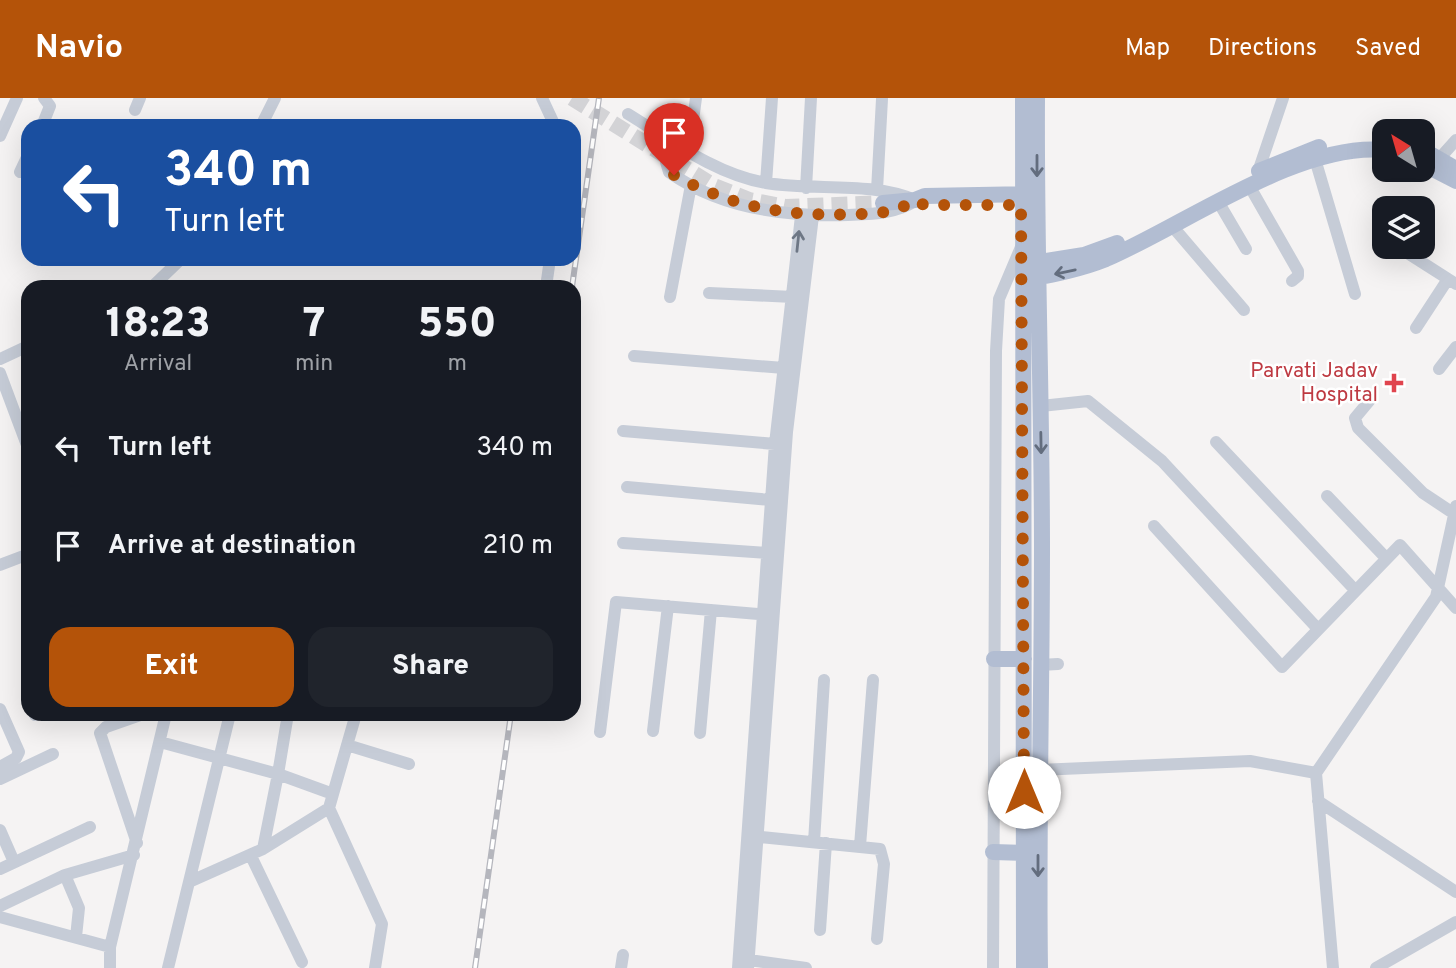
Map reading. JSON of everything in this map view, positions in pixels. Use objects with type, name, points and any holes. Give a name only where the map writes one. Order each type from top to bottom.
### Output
[{"type":"main road","points":[[1023,98],[1029,200],[1024,968]]},
{"type":"main road","points":[[1037,98],[1029,200],[1021,247],[1029,271],[1041,406],[1038,770],[1040,968]]},
{"type":"main road","points":[[1029,271],[1081,268],[1172,227],[1316,148],[1354,139],[1372,139]]},
{"type":"main road","points":[[1029,271],[1116,243],[1256,180],[1315,159],[1351,150],[1372,150]]},
{"type":"main road","points":[[1435,162],[1456,169]]},
{"type":"main road","points":[[1435,164],[1456,181]]},
{"type":"main road","points":[[880,197],[915,200],[924,205],[1029,200]]},
{"type":"main road","points":[[994,659],[1024,659]]},
{"type":"main road","points":[[993,852],[1024,853]]},
{"type":"street","points":[[0,136],[17,98]]},
{"type":"street","points":[[44,98],[50,106],[45,119]]},
{"type":"street","points":[[264,119],[275,98]]},
{"type":"street","points":[[542,98],[552,119]]},
{"type":"street","points":[[689,151],[696,98]]},
{"type":"street","points":[[766,183],[772,98]]},
{"type":"street","points":[[806,188],[811,98]]},
{"type":"street","points":[[1283,98],[1256,180],[1298,271],[1298,276],[1292,281]]},
{"type":"street","points":[[628,114],[727,173],[766,183],[880,197],[882,99]]},
{"type":"street","points":[[670,139],[666,167],[691,184],[734,203],[807,216],[900,211],[915,200]]},
{"type":"street","points":[[1435,158],[1456,140]]},
{"type":"street","points":[[1315,159],[1355,294]]},
{"type":"street","points":[[670,298],[691,184]]},
{"type":"street","points":[[1219,203],[1246,249]]},
{"type":"street","points":[[768,615],[768,553],[775,443],[793,297],[807,216]]},
{"type":"street","points":[[806,968],[745,965],[768,615],[807,216]]},
{"type":"street","points":[[1172,227],[1244,310]]},
{"type":"street","points":[[993,968],[999,299],[1021,247]]},
{"type":"street","points":[[1416,328],[1452,281],[1417,259]]},
{"type":"street","points":[[158,280],[169,266]]},
{"type":"street","points":[[709,293],[793,297]]},
{"type":"street","points":[[1439,369],[1456,346]]},
{"type":"street","points":[[0,359],[21,349]]},
{"type":"street","points":[[634,356],[784,368]]},
{"type":"street","points":[[0,373],[21,430]]},
{"type":"street","points":[[1332,968],[1316,774],[1436,597],[1455,511],[1437,505],[1358,428],[1356,418],[1370,400]]},
{"type":"street","points":[[1041,406],[1088,401],[1162,461],[1318,629]]},
{"type":"street","points":[[623,431],[775,443]]},
{"type":"street","points":[[1216,442],[1355,590]]},
{"type":"street","points":[[627,487],[771,500]]},
{"type":"street","points":[[1327,496],[1386,558]]},
{"type":"street","points":[[1154,526],[1282,667],[1400,545],[1438,584],[1456,608]]},
{"type":"street","points":[[623,543],[768,553]]},
{"type":"street","points":[[0,565],[21,557]]},
{"type":"street","points":[[600,732],[616,602],[768,615]]},
{"type":"street","points":[[653,731],[668,606]]},
{"type":"street","points":[[700,733],[711,610]]},
{"type":"street","points":[[1040,666],[1058,664]]},
{"type":"street","points":[[820,930],[824,680]]},
{"type":"street","points":[[860,846],[873,680]]},
{"type":"street","points":[[0,709],[19,752],[16,758],[0,767]]},
{"type":"street","points":[[123,721],[106,727],[100,733],[136,849]]},
{"type":"street","points":[[110,968],[110,947],[136,849],[164,721]]},
{"type":"street","points":[[168,968],[228,721]]},
{"type":"street","points":[[263,849],[287,721]]},
{"type":"street","points":[[354,721],[329,808],[382,924],[374,968]]},
{"type":"street","points":[[160,742],[278,774],[332,794]]},
{"type":"street","points":[[347,745],[409,764]]},
{"type":"street","points":[[0,779],[53,754]]},
{"type":"street","points":[[1038,770],[1250,761],[1316,774]]},
{"type":"street","points":[[1318,801],[1456,892]]},
{"type":"street","points":[[189,882],[251,856],[329,808]]},
{"type":"street","points":[[0,869],[90,827]]},
{"type":"street","points":[[0,831],[14,862]]},
{"type":"street","points":[[752,836],[880,849],[884,864],[877,939]]},
{"type":"street","points":[[0,906],[65,875],[136,849]]},
{"type":"street","points":[[251,856],[302,962]]},
{"type":"street","points":[[65,875],[79,908],[76,937]]},
{"type":"street","points":[[0,917],[110,947]]},
{"type":"street","points":[[1376,968],[1456,922]]},
{"type":"tunnel","points":[[572,98],[714,186],[749,200],[786,207],[883,203]]},
{"type":"railway","points":[[581,224],[599,98]]},
{"type":"railway","points":[[573,280],[575,266]]},
{"type":"railway","points":[[475,968],[510,721]]},
{"type":"place","name":"Parvati Jadav Hospital","points":[[1394,383]]},
{"type":"route","points":[[674,175],[734,203],[801,216],[900,211],[915,200],[924,205],[1021,205],[1024,792]]}]
